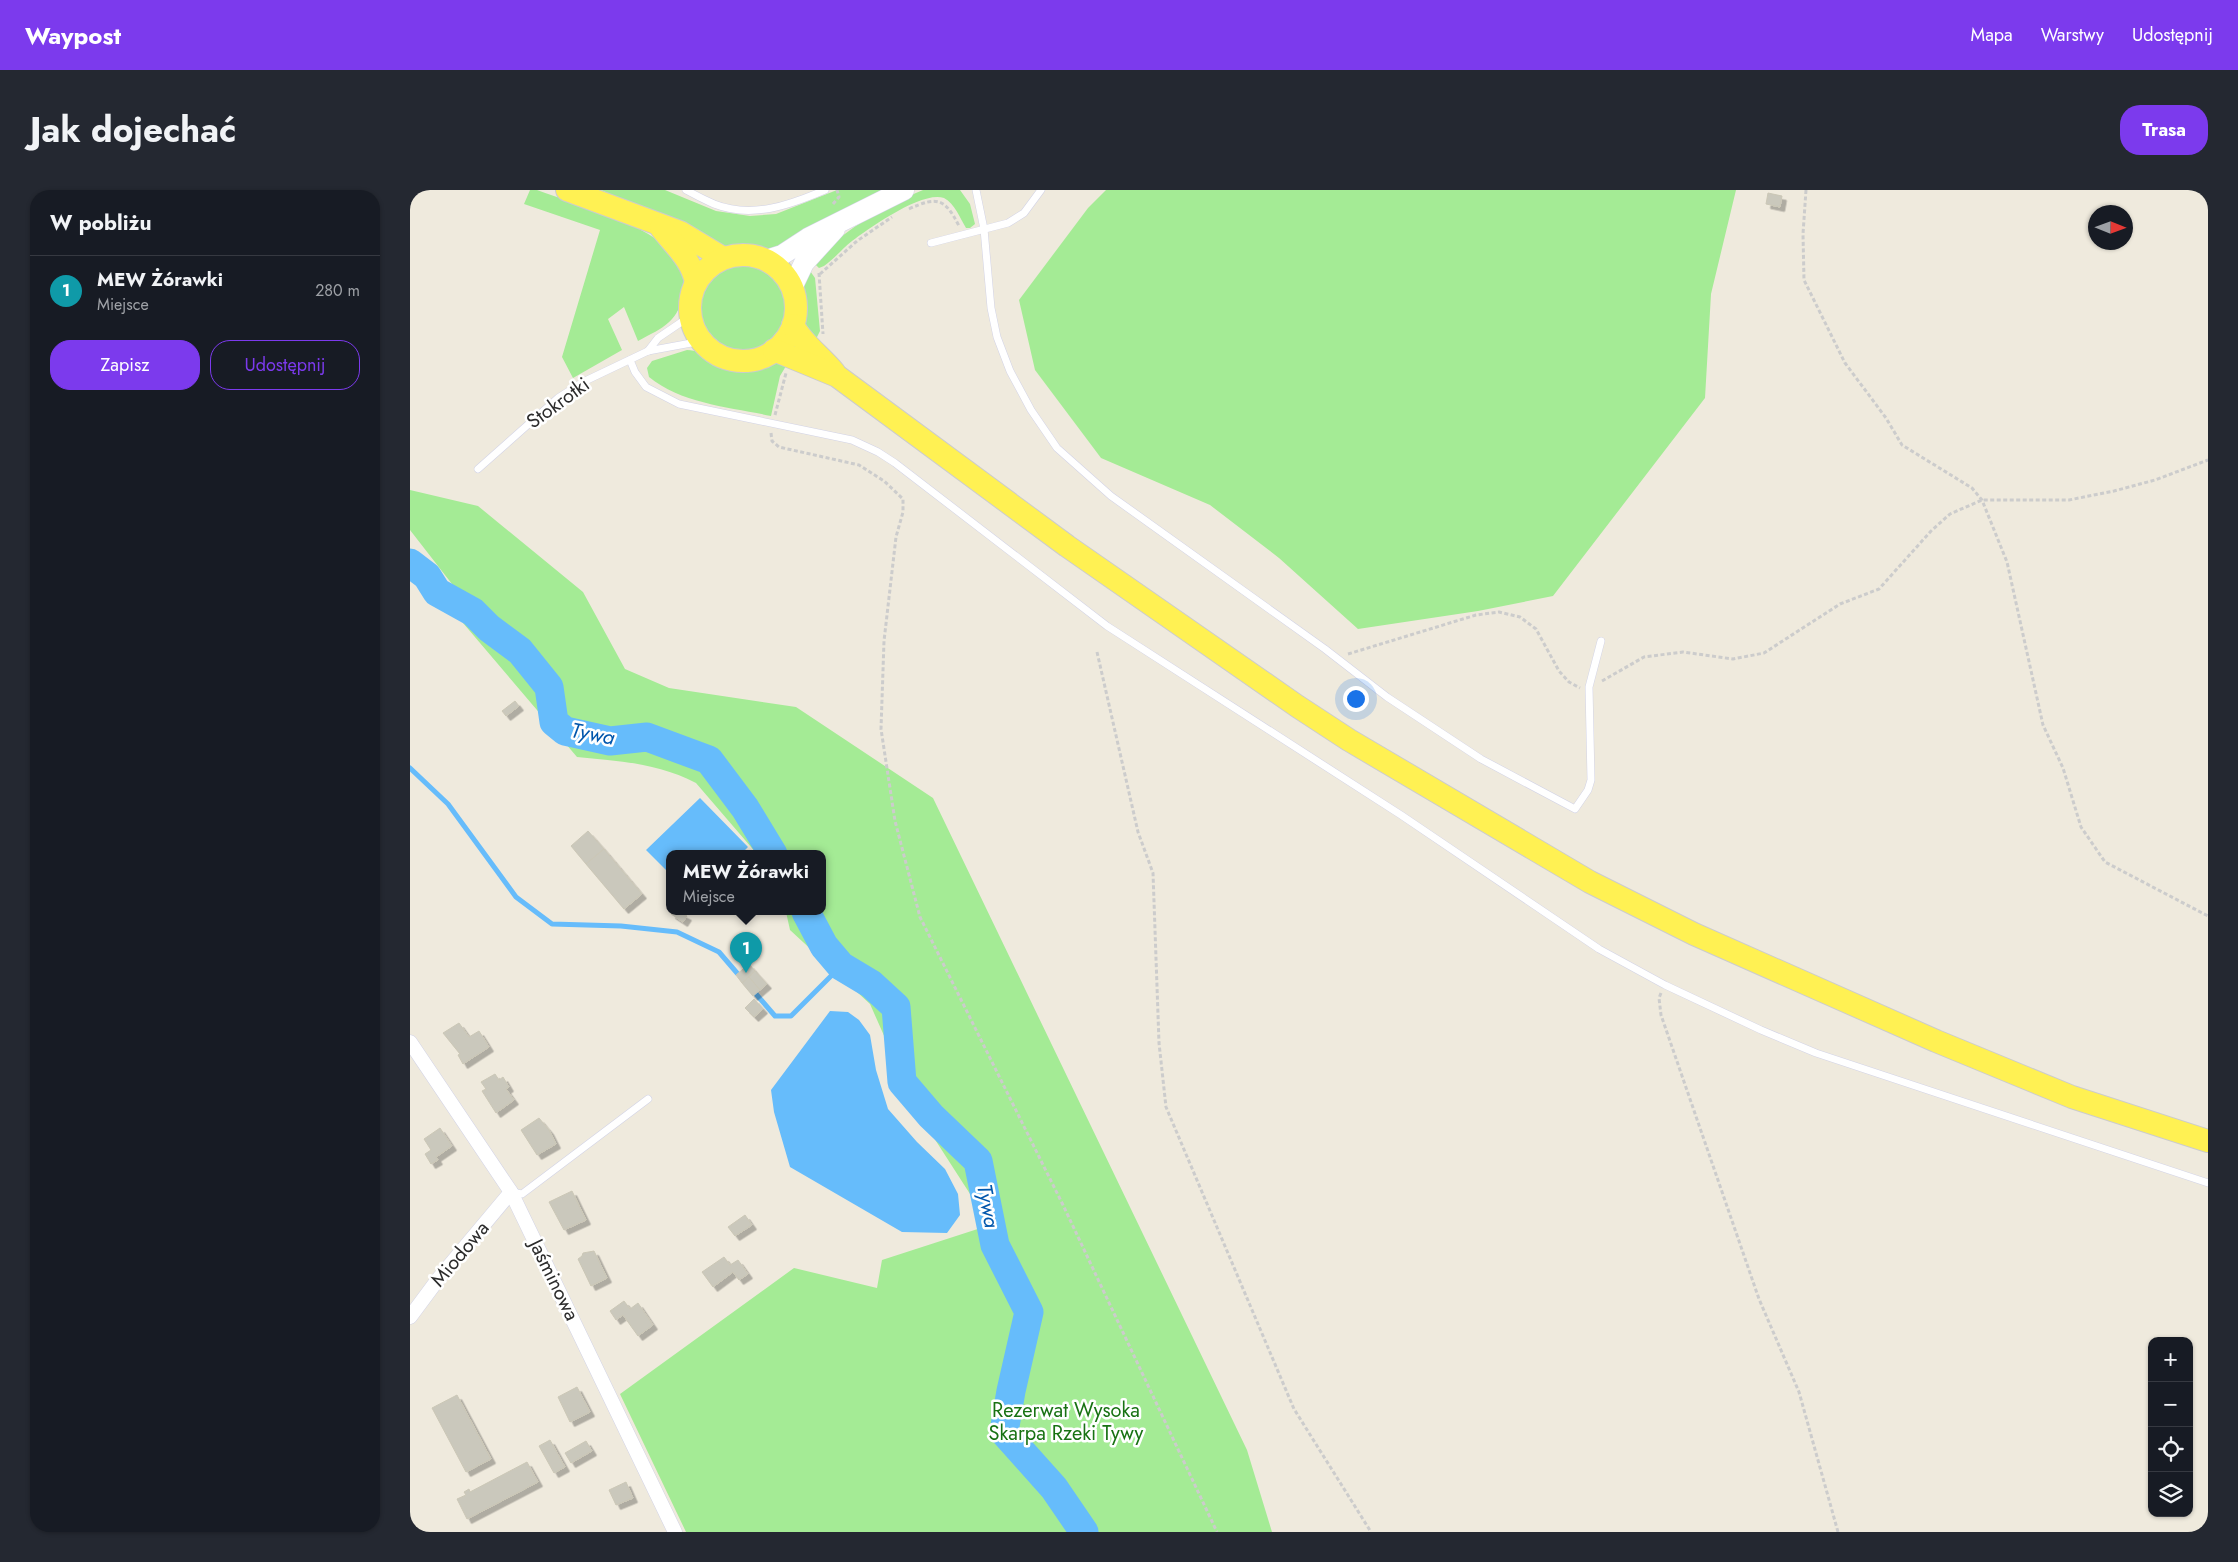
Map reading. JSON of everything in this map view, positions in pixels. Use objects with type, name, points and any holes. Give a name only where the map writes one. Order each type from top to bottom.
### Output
[{"type":"main road","points":[[567,190],[659,226],[680,232],[724,258]]},
{"type":"main road","points":[[659,226],[685,256],[695,275],[696,283]]},
{"type":"main road","points":[[745,255],[766,260],[778,269],[792,288],[796,306],[793,325],[785,339],[774,350],[759,358],[741,360],[716,353],[702,341],[696,332],[690,309],[691,296],[696,283],[708,268],[724,258],[745,255]]},
{"type":"main road","points":[[793,325],[798,334],[822,357],[837,376]]},
{"type":"main road","points":[[774,350],[837,376],[1067,546],[1349,740],[1590,882],[1694,934],[1936,1041],[2072,1098],[2208,1141]]},
{"type":"street","points":[[766,260],[782,255],[808,238],[904,190]]},
{"type":"street","points":[[792,288],[796,276],[804,263],[840,223]]},
{"type":"street","name":"Jaśminowa","points":[[410,1042],[512,1192],[675,1532]]},
{"type":"street","name":"Miodowa","points":[[410,1317],[439,1278],[512,1192]]},
{"type":"lane","points":[[686,190],[714,204],[742,210],[765,210],[788,204],[825,190]]},
{"type":"lane","points":[[976,190],[984,229],[991,308],[997,337],[1010,371],[1031,410],[1057,448],[1111,496],[1336,657],[1387,697],[1473,754],[1575,809],[1588,790],[1591,780],[1589,687],[1600,641]]},
{"type":"lane","points":[[931,244],[1008,223],[1024,213],[1041,190]]},
{"type":"lane","name":"Stokrotki","points":[[648,351],[658,338],[683,321],[690,309]]},
{"type":"lane","name":"Stokrotki","points":[[478,468],[558,398],[583,382],[648,351],[702,341]]},
{"type":"lane","points":[[630,360],[635,372],[646,386],[679,404],[852,440],[878,452],[1107,626],[1401,815],[1574,933],[1629,966],[1761,1030],[1816,1053],[2208,1184]]},
{"type":"lane","points":[[512,1192],[522,1194],[648,1098]]},
{"type":"path","points":[[1806,190],[1802,234],[1804,280],[1845,363],[1886,418],[1902,445],[1972,488],[1982,500],[2007,562],[2042,725],[2063,768],[2081,827],[2105,862],[2208,916]]},
{"type":"path","points":[[905,211],[932,200],[943,202],[950,209],[963,235]]},
{"type":"path","points":[[820,274],[858,241],[897,214]]},
{"type":"path","points":[[1336,657],[1476,615],[1499,612],[1520,617],[1536,629],[1559,671],[1578,688],[1589,687],[1644,657],[1683,652],[1733,659],[1764,653],[1840,604],[1879,589],[1930,531],[1950,514],[1982,500],[2069,500],[2155,480],[2208,460]]},
{"type":"path","points":[[901,523],[896,537],[884,641],[881,729],[895,821],[920,917],[1063,1206],[1217,1532]]},
{"type":"path","points":[[1097,652],[1138,832],[1152,873],[1159,1043],[1166,1107],[1294,1409],[1371,1532]]},
{"type":"path","points":[[1665,984],[1659,998],[1661,1015],[1756,1291],[1799,1392],[1838,1532]]},
{"type":"green space","points":[[530,190],[537,190],[592,209],[649,234],[678,257],[683,268],[684,290],[682,301],[674,317],[669,322],[638,341],[624,307],[608,319],[622,350],[573,378],[562,357],[600,230],[524,204]]},
{"type":"green space","points":[[601,190],[665,190],[716,211],[750,216],[776,214],[837,190],[884,190],[796,240],[765,252],[743,248],[730,249]]},
{"type":"green space","points":[[923,190],[960,190],[970,204],[975,224],[970,228],[966,228],[954,207],[948,201],[944,198],[935,197],[910,205],[896,212],[852,241],[824,266],[819,268],[813,262],[825,250],[864,221]]},
{"type":"green space","points":[[1106,190],[1736,190],[1711,294],[1705,398],[1553,596],[1478,611],[1358,629],[1279,558],[1210,505],[1101,458],[1035,370],[1019,300],[1088,208]]},
{"type":"green space","points":[[743,262],[760,266],[775,275],[784,290],[788,307],[784,324],[775,339],[760,348],[743,352],[726,348],[711,339],[702,324],[698,307],[702,290],[711,275],[726,266]]},
{"type":"green space","points":[[808,268],[815,278],[820,331],[815,341],[802,319],[801,285]]},
{"type":"green space","points":[[687,350],[700,352],[722,363],[735,366],[749,366],[775,360],[789,361],[780,376],[771,416],[691,399],[662,386],[649,377],[647,368],[652,361]]},
{"type":"green space","name":"Rezerwat Wysoka Skarpa Rzeki Tywy","points":[[410,490],[478,506],[583,592],[625,669],[669,688],[796,707],[933,798],[1247,1450],[1272,1532],[686,1532],[620,1394],[794,1268],[877,1288],[882,1260],[990,1225],[907,1096],[905,1083],[870,1004],[790,930],[787,915],[826,915],[826,850],[754,850],[696,783],[682,776],[652,767],[577,757],[463,623],[469,601],[459,593],[410,530]]},
{"type":"water","points":[[700,798],[748,847],[745,850],[666,850],[666,870],[646,850]]},
{"type":"water","points":[[830,1011],[848,1012],[859,1020],[870,1035],[876,1070],[888,1109],[917,1142],[945,1169],[958,1194],[960,1215],[947,1233],[902,1232],[790,1167],[774,1112],[771,1090]]},
{"type":"building","points":[[1768,193],[1782,196],[1780,207],[1766,204]]},
{"type":"building","points":[[515,701],[519,706],[506,716],[502,711]]},
{"type":"building","points":[[588,831],[604,849],[586,864],[571,846]]},
{"type":"building","points":[[604,849],[642,894],[624,909],[586,864]]},
{"type":"building","points":[[672,915],[687,916],[683,922]]},
{"type":"building","points":[[749,964],[755,971],[742,983],[736,975]]},
{"type":"building","points":[[755,971],[767,984],[760,990],[749,977]]},
{"type":"building","points":[[749,977],[760,990],[753,996],[742,983]]},
{"type":"building","points":[[754,999],[763,1009],[754,1017],[745,1008]]},
{"type":"building","points":[[459,1023],[469,1037],[479,1031],[489,1047],[463,1064],[458,1055],[460,1054],[443,1033]]},
{"type":"building","points":[[495,1074],[499,1080],[503,1077],[509,1087],[506,1089],[514,1100],[496,1113],[482,1091],[486,1089],[481,1082]]},
{"type":"building","points":[[539,1118],[549,1130],[556,1144],[537,1155],[521,1130]]},
{"type":"building","points":[[440,1128],[452,1146],[436,1157],[438,1160],[431,1164],[425,1154],[431,1150],[424,1139]]},
{"type":"building","points":[[572,1191],[586,1220],[564,1230],[549,1202]]},
{"type":"building","points":[[745,1215],[752,1225],[735,1236],[728,1227]]},
{"type":"building","points":[[594,1251],[607,1278],[591,1286],[578,1259],[583,1253]]},
{"type":"building","points":[[724,1257],[730,1265],[738,1260],[748,1274],[739,1280],[733,1272],[713,1287],[702,1272]]},
{"type":"building","points":[[624,1301],[630,1309],[638,1303],[653,1325],[638,1336],[623,1315],[616,1320],[610,1311]]},
{"type":"building","points":[[577,1387],[590,1412],[570,1422],[558,1397]]},
{"type":"building","points":[[457,1395],[491,1459],[466,1472],[432,1408]]},
{"type":"building","points":[[550,1440],[565,1467],[554,1473],[539,1446]]},
{"type":"building","points":[[586,1441],[592,1451],[571,1463],[565,1453]]},
{"type":"building","points":[[527,1462],[538,1482],[467,1519],[457,1499],[466,1495],[464,1492],[469,1489],[470,1492]]},
{"type":"building","points":[[626,1482],[633,1498],[616,1505],[609,1490]]},
{"type":"waterway","name":"Tywa","points":[[410,563],[427,576],[437,592],[473,612],[489,628],[520,651],[549,687],[554,722],[565,731],[610,741],[647,737],[709,760],[745,808],[771,850]]},
{"type":"waterway","points":[[410,768],[448,804],[516,897],[552,924],[621,926],[677,932],[719,952],[737,973]]},
{"type":"waterway","name":"Tywa","points":[[808,915],[824,946],[841,966],[871,984],[896,1007],[902,1082],[931,1116],[978,1161],[995,1245],[1029,1312],[1011,1391],[1004,1432],[1054,1488],[1084,1532]]},
{"type":"waterway","points":[[756,994],[775,1016],[791,1016],[841,966]]},
{"type":"place","name":"MEW Żórawki","points":[[746,973]]}]
